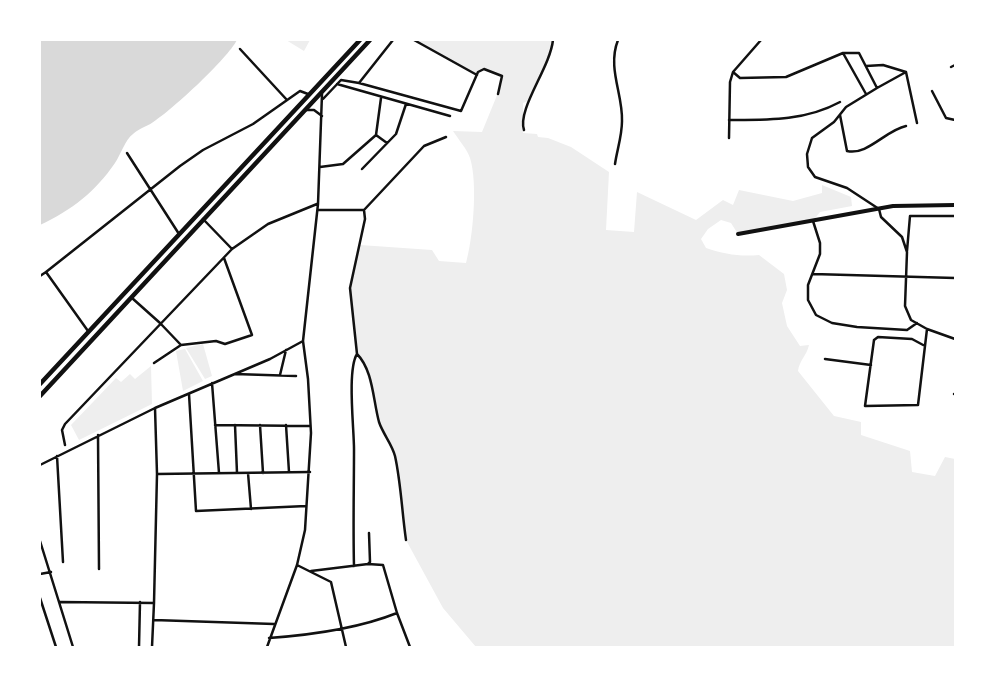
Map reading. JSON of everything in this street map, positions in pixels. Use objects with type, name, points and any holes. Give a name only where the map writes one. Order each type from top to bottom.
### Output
[{"type":"highway","points":[[40,384],[360,40]]},
{"type":"highway","points":[[40,396],[370,40]]},
{"type":"street","points":[[359,83],[393,40]]},
{"type":"street","points":[[414,40],[477,75]]},
{"type":"street","points":[[524,130],[524,114],[552,53],[553,40]]},
{"type":"street","points":[[615,164],[622,121],[615,80],[615,49],[618,40]]},
{"type":"street","points":[[729,138],[732,72],[761,40]]},
{"type":"street","points":[[240,49],[287,100]]},
{"type":"street","points":[[732,72],[740,78],[786,77],[843,53],[859,53],[877,88]]},
{"type":"street","points":[[843,53],[866,94]]},
{"type":"street","points":[[866,66],[883,65],[906,72]]},
{"type":"street","points":[[951,67],[955,65]]},
{"type":"street","points":[[322,101],[341,80],[359,83],[461,111],[477,75],[484,68],[502,76],[498,94]]},
{"type":"street","points":[[906,72],[846,107],[840,115],[812,138],[807,154],[808,167],[815,177],[847,188],[879,209],[881,217],[902,236],[907,252]]},
{"type":"street","points":[[906,72],[917,123]]},
{"type":"street","points":[[337,84],[450,116]]},
{"type":"street","points":[[40,276],[203,150],[242,131],[300,91],[308,94]]},
{"type":"street","points":[[932,91],[946,118],[955,120]]},
{"type":"street","points":[[267,647],[297,565],[305,530],[310,472],[310,426],[303,341],[318,210],[322,92]]},
{"type":"street","points":[[320,167],[342,164],[376,135],[381,98]]},
{"type":"street","points":[[729,120],[800,117],[822,111],[840,102]]},
{"type":"street","points":[[362,168],[396,134],[406,104]]},
{"type":"street","points":[[304,110],[314,110],[322,116]]},
{"type":"street","points":[[840,115],[847,151],[851,152],[861,150],[892,131],[906,126]]},
{"type":"street","points":[[376,135],[387,143]]},
{"type":"street","points":[[318,210],[364,210],[410,158],[424,146],[446,137]]},
{"type":"street","points":[[127,153],[179,234]]},
{"type":"street","points":[[65,445],[62,430],[65,424],[232,249],[268,224],[318,204]]},
{"type":"street","points":[[738,234],[879,209],[908,205],[955,204]]},
{"type":"street","points":[[354,566],[352,398],[353,360],[356,354],[350,288],[366,219],[364,210]]},
{"type":"street","points":[[955,216],[910,216],[904,306],[911,320],[927,329],[955,339]]},
{"type":"street","points":[[203,219],[232,249]]},
{"type":"street","points":[[813,221],[820,243],[820,254],[808,285],[808,300],[816,315],[832,323],[857,328],[907,330],[917,323]]},
{"type":"street","points":[[154,363],[181,346],[210,342],[225,344],[252,335],[224,258]]},
{"type":"street","points":[[46,272],[88,331]]},
{"type":"street","points":[[813,274],[955,278]]},
{"type":"street","points":[[131,298],[160,323],[181,346]]},
{"type":"street","points":[[925,346],[912,340],[878,337],[874,340],[865,406],[918,405],[925,346],[927,329]]},
{"type":"street","points":[[40,465],[155,408],[303,341]]},
{"type":"street","points":[[280,375],[286,350]]},
{"type":"street","points":[[356,354],[362,359],[375,400],[379,423],[389,438],[395,457],[406,540]]},
{"type":"street","points":[[825,359],[871,365]]},
{"type":"street","points":[[233,374],[296,376]]},
{"type":"street","points":[[212,383],[219,473]]},
{"type":"street","points":[[189,394],[196,512],[306,506]]},
{"type":"street","points":[[152,647],[157,474],[155,408]]},
{"type":"street","points":[[215,425],[310,426]]},
{"type":"street","points":[[235,425],[237,473]]},
{"type":"street","points":[[260,425],[263,473]]},
{"type":"street","points":[[286,426],[289,472]]},
{"type":"street","points":[[98,435],[99,569]]},
{"type":"street","points":[[57,456],[63,562]]},
{"type":"street","points":[[157,474],[310,472]]},
{"type":"street","points":[[248,473],[250,509]]},
{"type":"street","points":[[368,564],[370,562],[369,533]]},
{"type":"street","points":[[40,541],[73,647]]},
{"type":"street","points":[[311,571],[368,564],[383,566],[396,613],[410,647]]},
{"type":"street","points":[[297,565],[331,582],[346,647]]},
{"type":"street","points":[[40,574],[50,572]]},
{"type":"street","points":[[40,598],[56,647]]},
{"type":"street","points":[[60,602],[154,603]]},
{"type":"street","points":[[139,647],[140,602]]},
{"type":"street","points":[[269,638],[343,628],[396,613]]},
{"type":"street","points":[[153,620],[274,624]]},
{"type":"shaded area","points":[[40,40],[237,40],[223,59],[187,94],[164,114],[130,137],[115,163],[91,191],[73,206],[40,225]]},
{"type":"shaded area","points":[[286,40],[310,40],[304,51]]},
{"type":"shaded area","points":[[414,40],[553,40],[550,56],[544,71],[528,101],[523,103],[523,133],[537,134],[538,137],[548,138],[571,147],[609,172],[606,230],[634,232],[637,192],[696,220],[723,200],[733,205],[739,190],[793,201],[822,193],[822,185],[851,197],[852,206],[820,212],[813,221],[738,234],[731,223],[721,220],[708,229],[701,239],[706,248],[713,250],[739,255],[759,255],[784,274],[787,290],[782,303],[787,326],[800,346],[809,345],[798,371],[834,416],[861,422],[861,435],[910,451],[912,472],[935,476],[945,457],[955,459],[955,647],[476,647],[443,608],[406,540],[395,457],[379,423],[375,400],[362,359],[357,354],[350,288],[360,245],[432,250],[439,261],[466,263],[471,240],[474,181],[469,155],[453,131],[482,132],[502,83],[502,76],[484,69],[477,75]]},
{"type":"shaded area","points":[[203,344],[212,376],[205,379],[186,348]]},
{"type":"shaded area","points":[[185,349],[203,381],[183,391],[176,351]]},
{"type":"shaded area","points":[[151,366],[152,404],[79,440],[71,425],[116,378],[121,382],[130,374],[135,379]]}]
